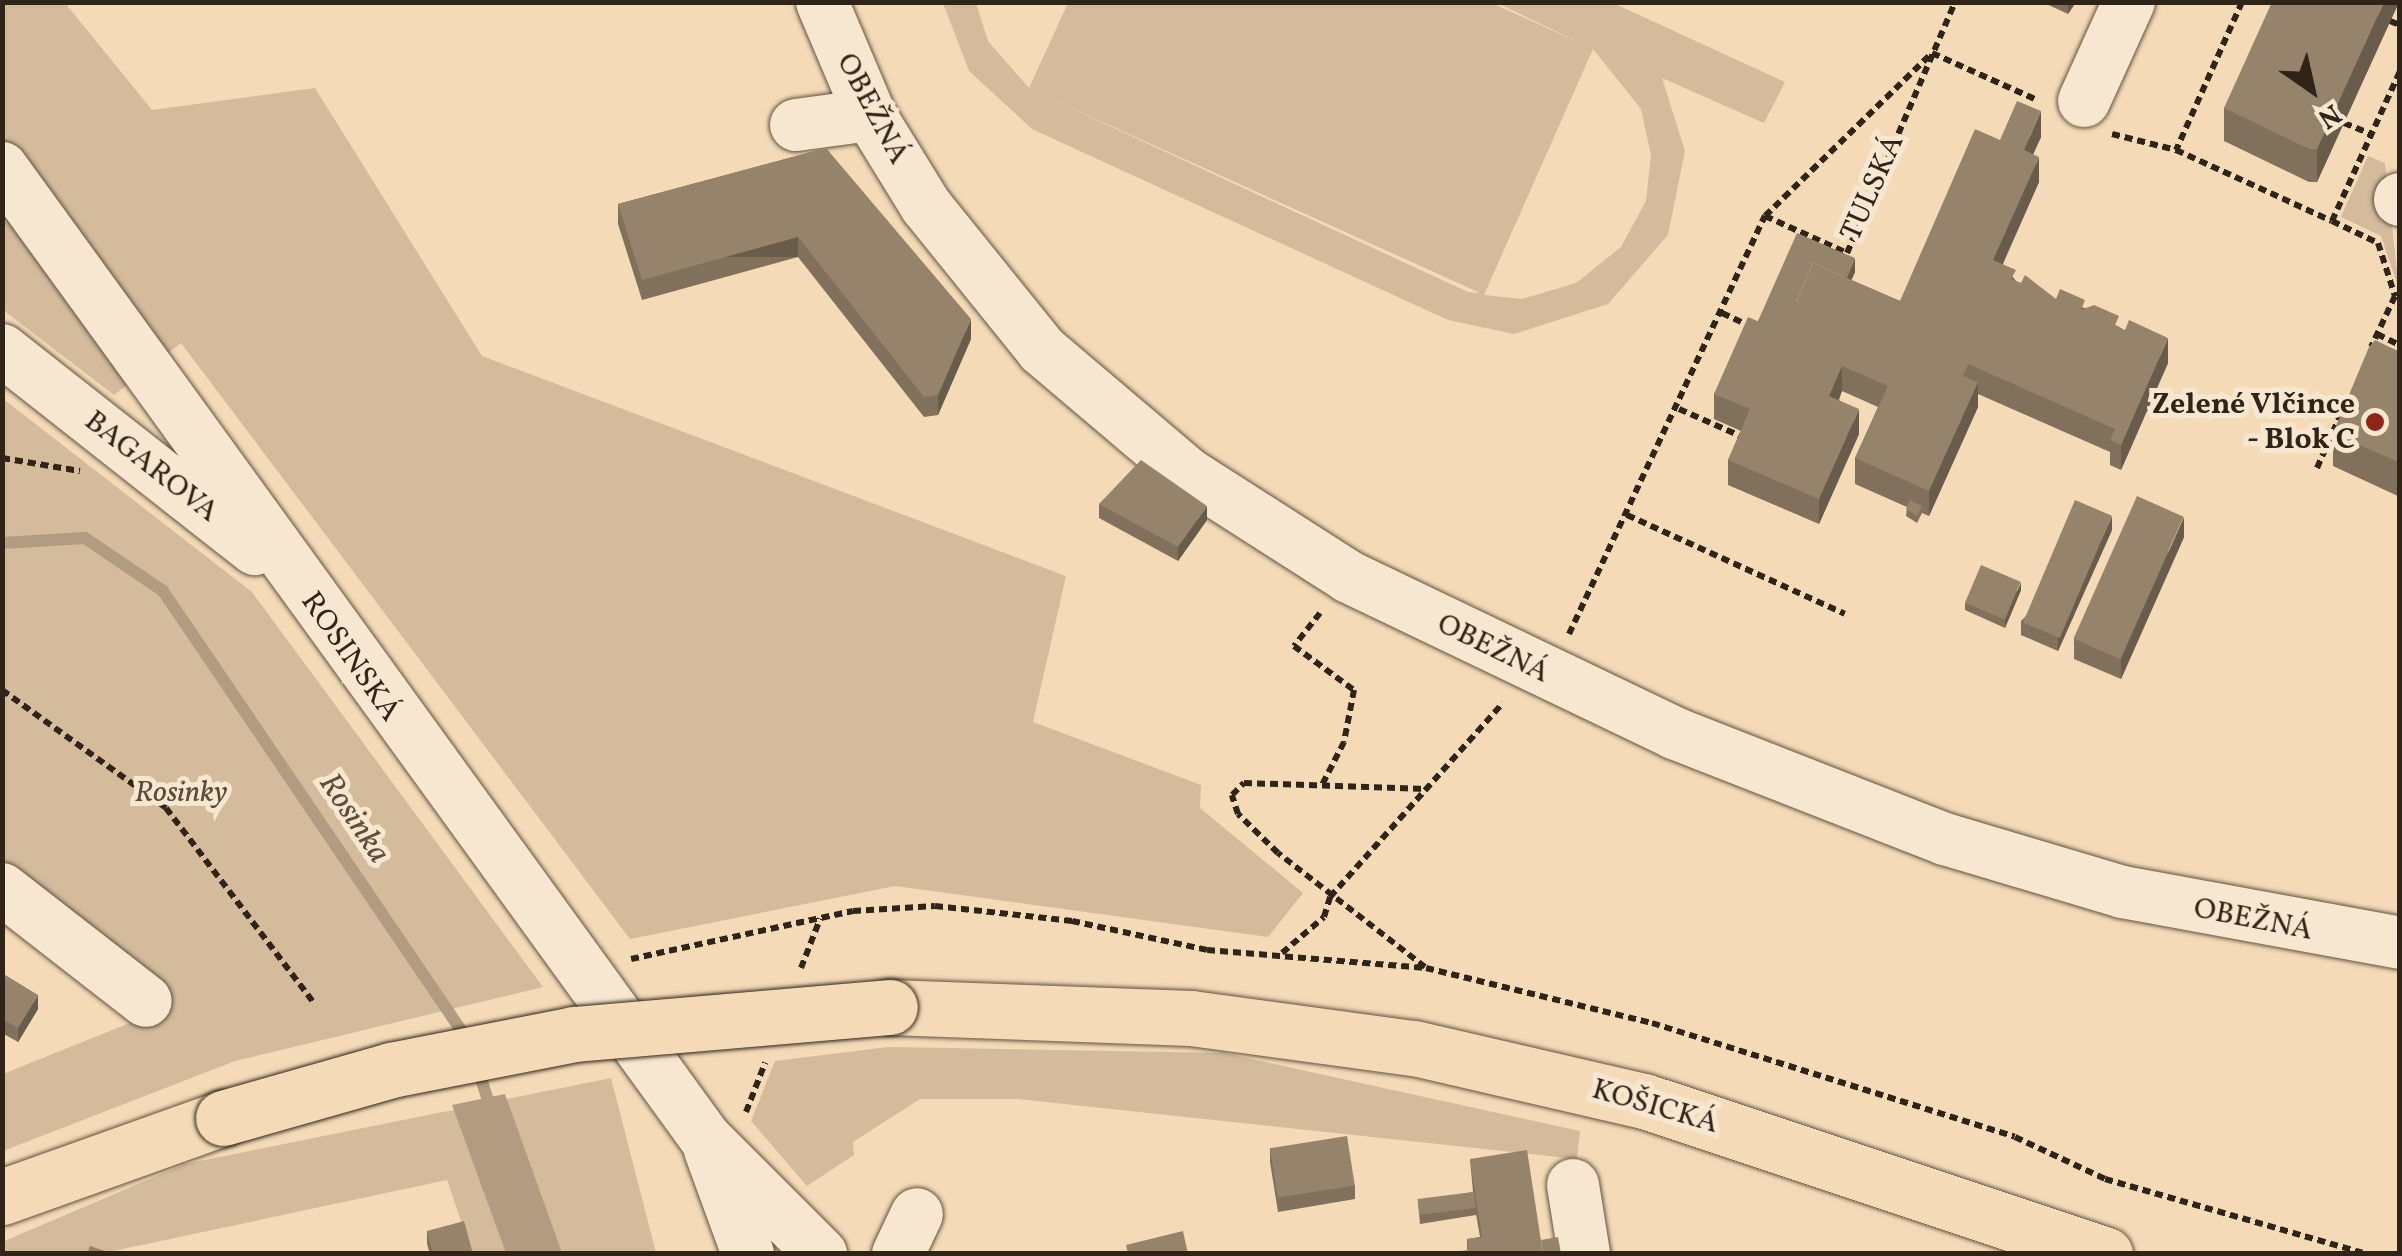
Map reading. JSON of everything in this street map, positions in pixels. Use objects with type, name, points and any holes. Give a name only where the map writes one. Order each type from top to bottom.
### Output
[{"type":"main road","name":"KOŠICKÁ","points":[[2,1197],[223,1118],[391,1070],[574,1034],[890,1008],[1192,1018],[1414,1048],[1608,1092],[2105,1254]]},
{"type":"street","name":"OBEŽNÁ","points":[[822,2],[870,115],[978,278],[1042,350],[1188,474],[1349,577],[1540,674],[2015,861],[2220,914],[2400,943]]},
{"type":"street","points":[[2078,112],[2130,2]]},
{"type":"street","points":[[796,124],[870,115]]},
{"type":"street","name":"ROSINSKÁ","points":[[2,168],[299,584],[706,1139],[821,1254]]},
{"type":"street","name":"BAGAROVA","points":[[2,350],[299,584]]},
{"type":"street","points":[[2,889],[146,1001]]},
{"type":"street","name":"ROSINSKÁ","points":[[706,1139],[748,1254]]},
{"type":"street","points":[[1573,1185],[1584,1254]]},
{"type":"path","name":"TULSKÁ","points":[[1765,216],[1847,253],[1954,2]]},
{"type":"path","points":[[2176,150],[2242,2]]},
{"type":"path","points":[[2390,21],[2400,25]]},
{"type":"path","points":[[1540,674],[1627,516],[1680,409],[1765,216],[1932,53],[2176,150],[2378,243],[2395,296],[2362,367]]},
{"type":"path","points":[[2332,220],[2400,71]]},
{"type":"path","points":[[2344,123],[2371,134]]},
{"type":"path","points":[[1722,313],[1760,331]]},
{"type":"path","points":[[2376,334],[2400,345]]},
{"type":"path","points":[[2317,468],[2347,401]]},
{"type":"path","points":[[1680,409],[1748,440]]},
{"type":"path","points":[[2,458],[100,473]]},
{"type":"path","points":[[1627,516],[1846,614]]},
{"type":"path","points":[[1321,787],[1344,742],[1354,690],[1294,646],[1349,577]]},
{"type":"path","points":[[2,690],[166,808],[315,1004]]},
{"type":"path","points":[[1281,954],[1324,917],[1330,897],[1488,728]]},
{"type":"path","points":[[1426,968],[1330,897],[1238,814],[1232,795],[1244,783],[1428,790]]},
{"type":"green space","points":[[2,3],[65,3],[152,110],[315,88],[482,356],[1066,576],[1033,722],[1201,785],[1200,808],[1303,893],[1268,937],[895,886],[630,939],[181,343],[114,395],[3,310]]},
{"type":"green space","points":[[943,3],[976,3],[988,41],[1029,88],[1068,3],[1492,3],[1589,47],[1497,3],[1613,3],[1785,82],[1764,123],[1662,78],[1685,151],[1668,235],[1608,304],[1514,334],[1448,320],[1032,129],[969,71]],"holes":[[[1593,49],[1641,109],[1651,155],[1646,201],[1621,247],[1576,283],[1522,299],[1484,295]],[[1047,97],[1478,292],[1478,293],[1468,292]]]},
{"type":"green space","points":[[2368,156],[2385,163],[2399,289],[2381,236],[2341,217]]},
{"type":"green space","name":"Rosinky","points":[[2,398],[252,592],[543,987],[235,1061],[3,1151],[3,1074],[167,1008],[3,879]]},
{"type":"green space","points":[[888,1047],[1224,1053],[1580,1131],[1577,1159],[1018,1099],[920,1099],[853,1142],[854,1155],[807,1186],[751,1121],[775,1061]]},
{"type":"green space","points":[[611,1078],[656,1253],[472,1253],[447,1180],[104,1253],[3,1253],[2,1242],[185,1164]]},
{"type":"shaded area","points":[[505,1094],[562,1253],[506,1253],[452,1105]]},
{"type":"building","points":[[2272,2],[2384,2],[2317,149],[2309,149],[2224,108]]},
{"type":"building","points":[[2017,101],[2041,111],[2024,150],[2039,157],[1993,260],[2016,270],[2011,279],[2021,283],[2025,275],[2056,299],[2060,289],[2085,300],[2081,310],[2094,305],[2119,316],[2115,325],[2125,330],[2129,320],[2168,338],[2121,445],[2110,440],[2115,429],[1968,364],[1963,376],[1978,382],[1929,491],[1855,458],[1888,386],[1842,366],[1829,396],[1859,409],[1819,499],[1728,460],[1750,409],[1714,394],[1748,317],[1783,332],[1813,263],[1900,301],[1975,129],[2000,140]]},
{"type":"building","points":[[826,148],[971,319],[938,395],[924,397],[798,237],[642,280],[618,204]]},
{"type":"building","points":[[1797,233],[1855,258],[1847,278],[1813,263],[1783,332],[1758,321]]},
{"type":"building","points":[[2375,340],[2400,352],[2400,463],[2333,433]]},
{"type":"building","points":[[1141,460],[1207,506],[1178,547],[1099,504]]},
{"type":"building","points":[[2137,496],[2184,517],[2120,659],[2074,639]]},
{"type":"building","points":[[1910,500],[1922,506],[1917,516],[1906,509]]},
{"type":"building","points":[[2075,500],[2112,516],[2060,638],[2023,622]]},
{"type":"building","points":[[1981,565],[2021,582],[2005,620],[1965,603]]},
{"type":"building","points":[[2,973],[38,995],[18,1028],[2,1019]]},
{"type":"building","points":[[1347,1136],[1355,1185],[1278,1198],[1270,1148]]},
{"type":"building","points":[[1527,1150],[1543,1254],[1469,1254],[1467,1239],[1482,1237],[1470,1159]]},
{"type":"building","points":[[1474,1192],[1476,1208],[1419,1215],[1417,1199]]},
{"type":"building","points":[[464,1221],[473,1254],[433,1254],[427,1231]]},
{"type":"building","points":[[1183,1231],[1188,1254],[1128,1254],[1126,1245]]},
{"type":"building","points":[[1558,1237],[1561,1254],[1543,1254],[1541,1240]]},
{"type":"building","points":[[90,1246],[114,1254],[87,1254]]},
{"type":"waterway","name":"Rosinka","points":[[2,543],[85,538],[163,591],[469,1042]]},
{"type":"waterway","name":"Rosinka","points":[[477,1066],[492,1113]]},
{"type":"place","name":"Zelené Vlčince - Blok C","points":[[2375,422]]}]
